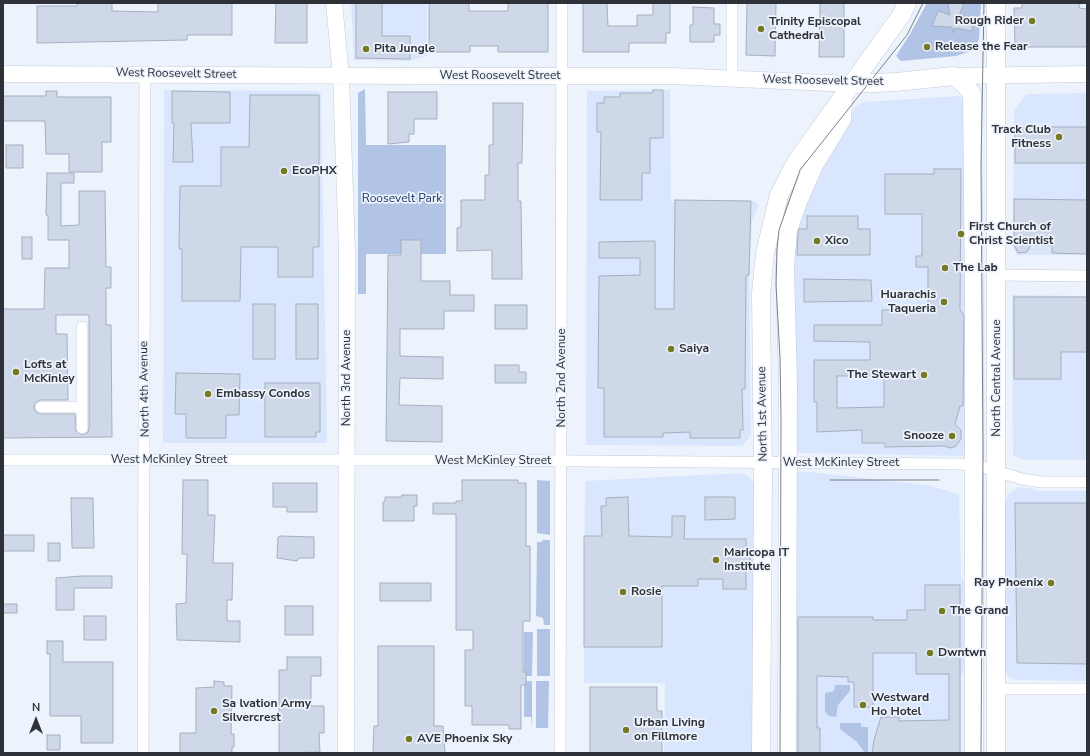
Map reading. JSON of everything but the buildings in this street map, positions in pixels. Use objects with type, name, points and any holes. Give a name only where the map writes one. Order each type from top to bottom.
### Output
[{"type":"main road","points":[[847,90],[902,14],[907,3]]},
{"type":"main road","name":"North Central Avenue","points":[[974,753],[984,467],[997,275],[996,3]]},
{"type":"main road","name":"West Roosevelt Street","points":[[847,90],[896,82],[954,76]]},
{"type":"main road","name":"North Central Avenue","points":[[954,76],[966,85],[972,94],[973,103],[973,372],[984,467],[996,689],[996,753]]},
{"type":"main road","name":"North 1st Avenue","points":[[761,753],[763,463],[761,293],[768,238],[778,195],[796,162],[847,90]]},
{"type":"main road","name":"North 1st Avenue","points":[[787,753],[788,463],[787,316],[785,267],[788,230],[799,198],[814,165],[842,119],[847,90]]},
{"type":"main road","points":[[973,372],[977,335],[988,291],[990,250],[996,234]]},
{"type":"street","name":"North 3rd Avenue","points":[[334,3],[341,76],[347,253],[346,753]]},
{"type":"street","name":"North 2nd Avenue","points":[[560,753],[562,461],[562,3]]},
{"type":"street","points":[[732,3],[732,78]]},
{"type":"street","name":"West Roosevelt Street","points":[[3,74],[145,73],[341,76],[732,78],[847,90]]},
{"type":"street","name":"North 4th Avenue","points":[[143,753],[145,73]]},
{"type":"street","name":"West Roosevelt Street","points":[[954,76],[1087,74]]},
{"type":"street","points":[[997,275],[1087,276]]},
{"type":"street","points":[[82,327],[82,428]]},
{"type":"street","points":[[42,407],[82,407]]},
{"type":"street","name":"West McKinley Street","points":[[3,460],[145,459],[788,463],[984,467],[1022,479],[1042,482],[1087,482]]},
{"type":"street","points":[[996,689],[1087,689]]},
{"type":"shaded area","points":[[351,3],[427,3],[427,56],[409,61],[354,60]]},
{"type":"shaded area","points":[[164,90],[317,91],[321,93],[327,443],[163,443]]},
{"type":"shaded area","points":[[670,90],[671,202],[755,201],[759,206],[752,220],[749,275],[751,435],[742,446],[586,445],[587,91]]},
{"type":"shaded area","points":[[1087,93],[1087,255],[1017,255],[1013,247],[1014,110],[1026,94]]},
{"type":"shaded area","points":[[960,96],[966,101],[966,454],[962,456],[799,453],[797,451],[793,241],[803,200],[856,106],[864,102]]},
{"type":"shaded area","points":[[1012,295],[1087,296],[1087,460],[1025,460],[1013,456]]},
{"type":"shaded area","points":[[800,471],[927,485],[959,494],[961,578],[964,580],[964,670],[961,676],[961,753],[796,753],[795,473]]},
{"type":"shaded area","points":[[741,473],[750,477],[756,487],[752,753],[664,753],[665,683],[584,683],[585,481]]},
{"type":"shaded area","name":"Ray Phoenix","points":[[1019,487],[1039,491],[1087,491],[1087,681],[1016,680],[1009,677],[1005,671],[1004,504],[1008,494]]},
{"type":"green space","points":[[927,3],[981,3],[979,39],[976,47],[968,52],[956,56],[901,61],[896,56]]},
{"type":"green space","name":"Roosevelt Park","points":[[365,89],[366,145],[446,145],[446,254],[366,254],[366,294],[358,294],[358,93]]},
{"type":"green space","points":[[537,480],[550,481],[550,535],[537,533]]},
{"type":"green space","points":[[542,540],[550,540],[550,625],[544,625],[543,618],[536,616],[537,542],[542,542]]},
{"type":"green space","points":[[537,629],[550,629],[550,676],[537,676]]},
{"type":"green space","points":[[524,632],[533,632],[532,676],[526,676],[526,672],[524,672]]},
{"type":"green space","points":[[526,681],[532,681],[532,728],[531,717],[524,717],[524,685],[526,685]]},
{"type":"green space","points":[[536,681],[549,681],[548,728],[536,728]]},
{"type":"green space","points":[[835,685],[850,685],[850,691],[838,705],[836,717],[829,716],[825,712],[825,693],[834,691]]},
{"type":"green space","points":[[840,723],[861,723],[861,727],[868,727],[868,753],[865,753],[857,742],[840,729]]},
{"type":"tram line","points":[[780,753],[781,418],[780,358],[776,285],[779,230],[800,170],[907,35],[923,3]]},
{"type":"tram line","points":[[981,753],[983,455],[981,165],[984,3]]},
{"type":"tram line","points":[[830,480],[939,480]]},
{"type":"place","name":"Rough Rider","points":[[1032,21]]},
{"type":"place","name":"Trinity Episcopal Cathedral","points":[[761,29]]},
{"type":"place","name":"Release the Fear","points":[[927,47]]},
{"type":"place","name":"Pita Jungle","points":[[366,49]]},
{"type":"place","name":"Track Club Fitness","points":[[1059,137]]},
{"type":"place","name":"EcoPHX","points":[[284,171]]},
{"type":"place","name":"First Church of Christ Scientist","points":[[961,234]]},
{"type":"place","name":"Xico","points":[[817,241]]},
{"type":"place","name":"The Lab","points":[[945,268]]},
{"type":"place","name":"Huarachis Taqueria","points":[[944,302]]},
{"type":"place","name":"Saiya","points":[[671,349]]},
{"type":"place","name":"Lofts at McKinley","points":[[16,372]]},
{"type":"place","name":"The Stewart","points":[[924,375]]},
{"type":"place","name":"Embassy Condos","points":[[208,394]]},
{"type":"place","name":"Snooze","points":[[952,436]]},
{"type":"place","name":"Maricopa IT Institute","points":[[716,560]]},
{"type":"place","name":"Ray Phoenix","points":[[1051,583]]},
{"type":"place","name":"Rosie","points":[[623,592]]},
{"type":"place","name":"The Grand","points":[[942,611]]},
{"type":"place","name":"Dwntwn","points":[[930,653]]},
{"type":"place","name":"Westward Ho Hotel","points":[[863,705]]},
{"type":"place","name":"Sa lvation Army Silvercrest","points":[[214,711]]},
{"type":"place","name":"Urban Living on Fillmore","points":[[626,730]]},
{"type":"place","name":"AVE Phoenix Sky","points":[[409,739]]}]
